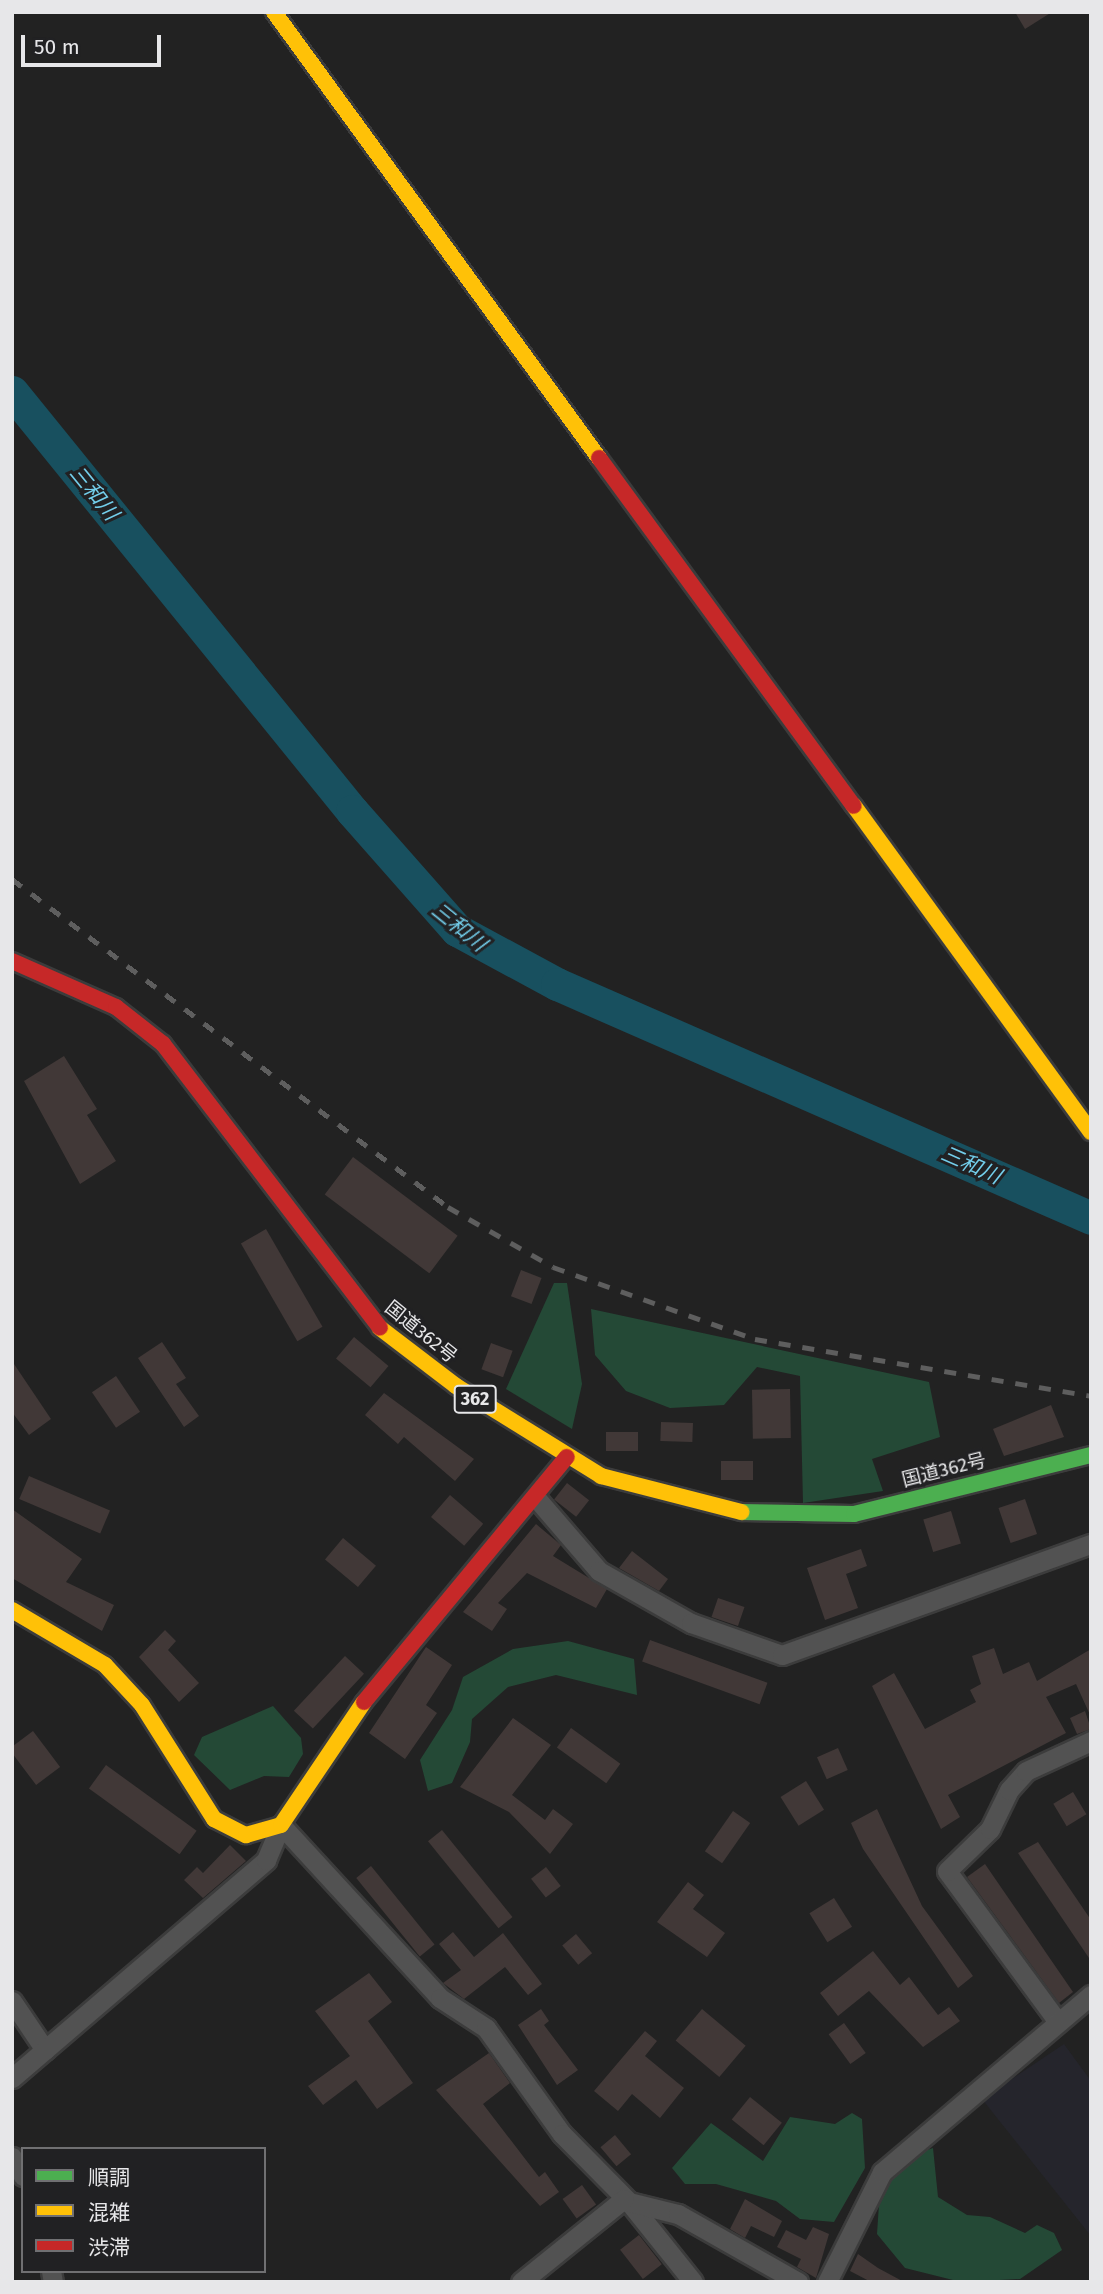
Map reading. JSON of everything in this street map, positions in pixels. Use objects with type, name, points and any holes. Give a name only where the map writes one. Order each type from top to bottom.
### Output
[{"type":"main road","points":[[274,12],[1091,1132]]},
{"type":"main road","name":"国道362号","points":[[12,961],[116,1007],[163,1044],[355,1305],[393,1341],[567,1457],[642,1492],[717,1510],[802,1517],[853,1514],[1091,1455]]},
{"type":"main road","points":[[12,1609],[105,1665],[142,1705],[214,1819],[246,1835],[281,1825],[387,1667],[537,1499],[567,1457]]},
{"type":"street","points":[[537,1499],[599,1570],[691,1623],[782,1656],[1091,1544]]},
{"type":"street","points":[[1058,2022],[947,1871],[990,1829],[1009,1790],[1026,1771],[1091,1741]]},
{"type":"street","points":[[12,2078],[266,1860],[281,1825],[306,1857],[364,1909],[440,1998],[486,2028],[562,2134],[627,2201],[692,2282]]},
{"type":"street","points":[[827,2282],[882,2172],[1091,1995]]},
{"type":"street","points":[[12,2001],[45,2049]]},
{"type":"street","points":[[12,2157],[21,2173]]},
{"type":"street","points":[[521,2282],[627,2201]]},
{"type":"street","points":[[627,2201],[678,2214],[798,2282]]},
{"type":"shaded area","points":[[1064,2044],[1091,2081],[1091,2236],[982,2099]]},
{"type":"green space","points":[[554,1283],[567,1283],[582,1384],[572,1429],[506,1389]]},
{"type":"green space","points":[[591,1309],[929,1382],[940,1437],[872,1459],[883,1491],[803,1503],[800,1376],[757,1367],[724,1405],[670,1408],[626,1391],[595,1355]]},
{"type":"green space","points":[[568,1641],[634,1659],[637,1695],[556,1675],[508,1687],[472,1719],[470,1742],[452,1783],[428,1791],[420,1760],[452,1710],[463,1677],[513,1649]]},
{"type":"green space","points":[[273,1706],[301,1738],[303,1754],[289,1777],[264,1776],[230,1790],[194,1755],[202,1737]]},
{"type":"green space","points":[[852,2113],[862,2119],[865,2168],[834,2222],[800,2219],[776,2201],[716,2184],[685,2184],[672,2168],[711,2123],[763,2161],[790,2117],[835,2124]]},
{"type":"green space","points":[[933,2148],[938,2197],[967,2215],[990,2217],[1025,2233],[1037,2225],[1054,2233],[1062,2250],[1020,2279],[961,2282],[905,2268],[877,2234],[879,2204],[890,2174],[910,2156]]},
{"type":"building","points":[[1015,12],[1052,12],[1025,29]]},
{"type":"building","points":[[64,1056],[97,1109],[87,1115],[116,1161],[80,1184],[24,1081]]},
{"type":"building","points":[[353,1157],[458,1236],[429,1273],[325,1195]]},
{"type":"building","points":[[266,1229],[322,1327],[297,1341],[241,1244]]},
{"type":"building","points":[[521,1270],[542,1278],[532,1304],[511,1296]]},
{"type":"building","points":[[354,1337],[388,1366],[370,1387],[336,1358]]},
{"type":"building","points":[[162,1342],[186,1378],[176,1384],[199,1416],[184,1427],[138,1358]]},
{"type":"building","points":[[491,1343],[513,1351],[503,1377],[481,1369]]},
{"type":"building","points":[[12,1361],[51,1419],[29,1435],[12,1412]]},
{"type":"building","points":[[116,1376],[140,1412],[116,1428],[92,1392]]},
{"type":"building","points":[[790,1389],[791,1438],[753,1439],[752,1390]]},
{"type":"building","points":[[384,1393],[474,1459],[455,1481],[404,1437],[398,1444],[365,1415]]},
{"type":"building","points":[[1051,1405],[1064,1437],[1004,1456],[993,1429]]},
{"type":"building","points":[[661,1422],[693,1423],[692,1442],[660,1441]]},
{"type":"building","points":[[606,1432],[638,1432],[638,1451],[606,1451]]},
{"type":"building","points":[[721,1461],[753,1461],[753,1480],[721,1480]]},
{"type":"building","points":[[29,1476],[110,1510],[100,1533],[19,1499]]},
{"type":"building","points":[[567,1483],[589,1500],[576,1517],[554,1500]]},
{"type":"building","points":[[450,1495],[483,1524],[464,1546],[431,1517]]},
{"type":"building","points":[[1025,1499],[1037,1534],[1011,1543],[999,1508]]},
{"type":"building","points":[[12,1509],[82,1559],[66,1582],[114,1605],[102,1631],[12,1578]]},
{"type":"building","points":[[951,1511],[961,1544],[933,1552],[923,1519]]},
{"type":"building","points":[[536,1524],[561,1545],[553,1556],[607,1589],[596,1608],[527,1573],[498,1603],[507,1609],[492,1631],[463,1612]]},
{"type":"building","points":[[343,1538],[376,1566],[358,1587],[325,1559]]},
{"type":"building","points":[[861,1549],[867,1566],[846,1574],[858,1608],[825,1620],[807,1568]]},
{"type":"building","points":[[632,1551],[668,1579],[659,1591],[619,1568]]},
{"type":"building","points":[[718,1598],[744,1607],[738,1626],[711,1617]]},
{"type":"building","points":[[165,1630],[176,1641],[168,1650],[199,1683],[179,1702],[139,1657]]},
{"type":"building","points":[[650,1640],[767,1683],[760,1704],[642,1662]]},
{"type":"building","points":[[426,1647],[452,1665],[426,1705],[437,1713],[405,1759],[369,1733]]},
{"type":"building","points":[[994,1648],[1003,1674],[1029,1662],[1037,1681],[1091,1649],[1091,1717],[1076,1684],[1046,1697],[1066,1733],[948,1795],[960,1817],[941,1829],[872,1686],[894,1673],[925,1729],[976,1702],[970,1690],[981,1684],[972,1656]]},
{"type":"building","points":[[345,1656],[364,1674],[313,1729],[294,1711]]},
{"type":"building","points":[[1085,1711],[1091,1729],[1077,1734],[1070,1718]]},
{"type":"building","points":[[513,1718],[551,1745],[512,1795],[545,1820],[553,1809],[573,1824],[550,1854],[509,1812],[460,1787]]},
{"type":"building","points":[[571,1728],[620,1764],[606,1783],[557,1747]]},
{"type":"building","points":[[33,1731],[60,1767],[36,1785],[12,1753],[12,1747]]},
{"type":"building","points":[[838,1748],[848,1770],[827,1779],[817,1757]]},
{"type":"building","points":[[106,1765],[197,1831],[180,1854],[89,1788]]},
{"type":"building","points":[[806,1781],[824,1810],[799,1826],[781,1797]]},
{"type":"building","points":[[1073,1792],[1086,1814],[1067,1826],[1053,1804]]},
{"type":"building","points":[[877,1809],[922,1906],[973,1976],[958,1988],[863,1849],[851,1823]]},
{"type":"building","points":[[733,1811],[750,1823],[722,1863],[705,1851]]},
{"type":"building","points":[[442,1830],[512,1917],[498,1928],[428,1841]]},
{"type":"building","points":[[1038,1842],[1091,1920],[1091,1961],[1018,1853]]},
{"type":"building","points":[[230,1845],[246,1861],[203,1898],[184,1880],[197,1867],[203,1873]]},
{"type":"building","points":[[985,1864],[1073,1992],[1059,2003],[967,1877]]},
{"type":"building","points":[[371,1866],[435,1944],[420,1956],[356,1878]]},
{"type":"building","points":[[546,1867],[561,1886],[546,1898],[531,1879]]},
{"type":"building","points":[[688,1882],[704,1895],[693,1909],[725,1933],[707,1957],[657,1922]]},
{"type":"building","points":[[834,1898],[852,1927],[827,1942],[809,1913]]},
{"type":"building","points":[[453,1932],[474,1957],[503,1933],[542,1984],[528,1995],[505,1967],[464,1999],[443,1983],[461,1970],[439,1944]]},
{"type":"building","points":[[576,1934],[592,1953],[578,1965],[562,1946]]},
{"type":"building","points":[[873,1951],[900,1985],[909,1977],[938,2015],[949,2007],[960,2021],[923,2047],[869,1991],[838,2016],[820,1993]]},
{"type":"building","points":[[369,1973],[392,2002],[368,2021],[413,2083],[377,2109],[356,2080],[323,2105],[308,2086],[350,2056],[315,2011]]},
{"type":"building","points":[[541,2009],[549,2021],[544,2025],[578,2070],[557,2085],[518,2025]]},
{"type":"building","points":[[702,2009],[746,2046],[719,2077],[676,2040]]},
{"type":"building","points":[[844,2023],[866,2053],[850,2064],[829,2034]]},
{"type":"building","points":[[645,2031],[657,2041],[645,2056],[684,2088],[660,2118],[632,2094],[618,2111],[594,2091]]},
{"type":"building","points":[[489,2053],[510,2083],[483,2104],[539,2177],[545,2172],[559,2192],[540,2206],[436,2090]]},
{"type":"building","points":[[750,2097],[782,2123],[764,2145],[732,2120]]},
{"type":"building","points":[[615,2135],[631,2154],[617,2166],[600,2147]]},
{"type":"building","points":[[582,2185],[596,2204],[577,2219],[563,2199]]},
{"type":"building","points":[[745,2199],[782,2221],[774,2237],[751,2226],[745,2238],[730,2229]]},
{"type":"building","points":[[813,2227],[829,2234],[816,2278],[797,2267],[801,2259],[777,2247],[786,2230],[806,2240]]},
{"type":"building","points":[[639,2235],[662,2264],[643,2279],[620,2250]]},
{"type":"building","points":[[858,2254],[904,2282],[871,2282],[850,2271]]},
{"type":"waterway","name":"三和川","points":[[12,392],[352,811],[457,930],[557,984],[1091,1218]]},
{"type":"railway","points":[[12,879],[448,1207],[553,1267],[755,1339],[1091,1396]]},
{"type":"traffic: fast","points":[[741,1512],[854,1514],[1091,1455]]},
{"type":"traffic: slow","points":[[274,12],[599,458]]},
{"type":"traffic: slow","points":[[854,806],[1091,1132]]},
{"type":"traffic: slow","points":[[380,1328],[456,1386],[601,1476],[741,1512]]},
{"type":"traffic: slow","points":[[12,1610],[105,1665],[142,1705],[214,1819],[246,1835],[281,1825],[364,1702]]},
{"type":"traffic: jam","points":[[599,458],[854,806]]},
{"type":"traffic: jam","points":[[12,961],[116,1007],[163,1044],[380,1328]]},
{"type":"traffic: jam","points":[[364,1702],[567,1457]]}]
